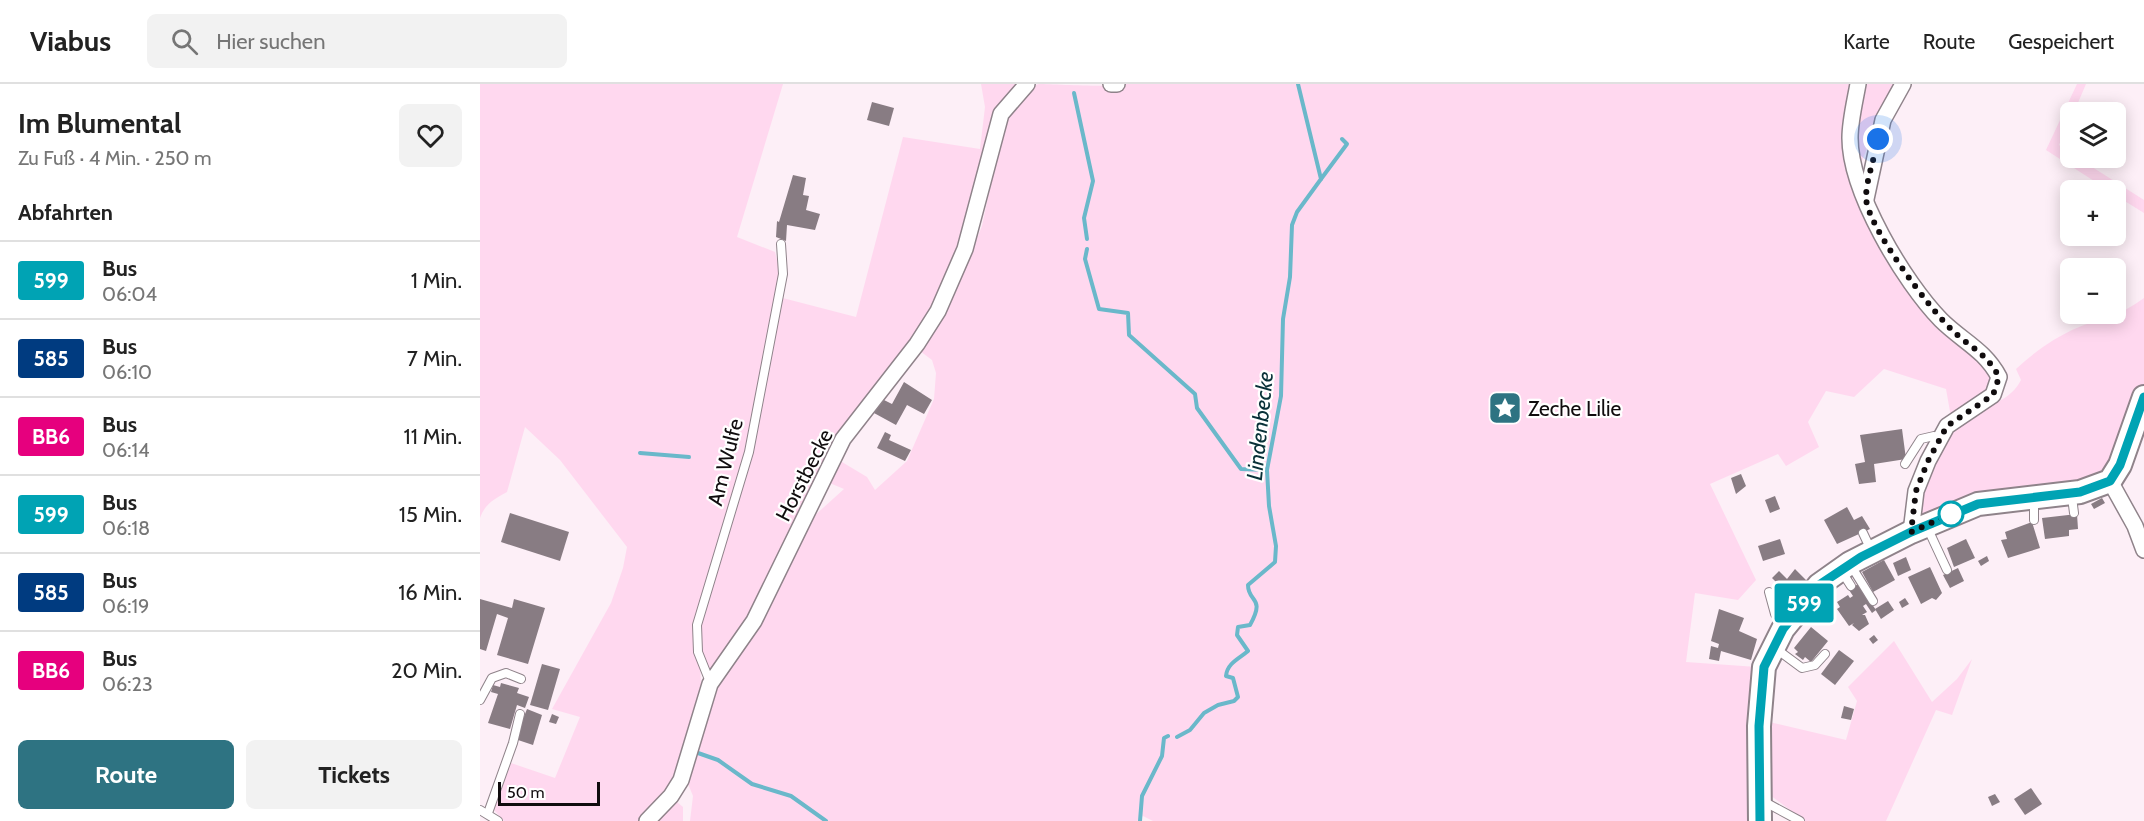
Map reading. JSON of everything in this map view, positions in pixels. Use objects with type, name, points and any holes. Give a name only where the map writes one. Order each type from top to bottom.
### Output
[{"type":"street","name":"Horstbecke","points":[[647,821],[671,796],[681,780],[710,684],[753,621],[843,440],[917,345],[938,311],[965,249],[1001,114],[1028,84]]},
{"type":"street","points":[[1111,84],[1117,84]]},
{"type":"street","points":[[1858,84],[1850,138],[1854,168],[1874,220],[1918,291],[1947,326],[1990,360],[1999,377],[1993,395],[1947,426],[1916,491],[1918,529]]},
{"type":"street","points":[[1866,199],[1883,120],[1903,84]]},
{"type":"street","points":[[1759,810],[1759,726],[1764,667],[1779,638],[1819,585],[1847,573],[1868,542],[1918,529],[1978,504],[2034,497],[2073,503],[2110,481],[2120,465],[2144,397]]},
{"type":"street","points":[[2110,481],[2131,517],[2144,550]]},
{"type":"lane","name":"Am Wulfe","points":[[710,684],[698,652],[697,625],[749,452],[783,274],[781,244]]},
{"type":"lane","points":[[1905,464],[1921,439],[1934,436],[1941,438]]},
{"type":"lane","points":[[2034,497],[2034,520]]},
{"type":"lane","points":[[1918,529],[1947,570]]},
{"type":"lane","points":[[1847,573],[1873,601]]},
{"type":"lane","points":[[1769,592],[1779,638],[1802,668],[1815,665],[1825,654]]},
{"type":"lane","points":[[480,700],[492,678],[506,673],[521,679]]},
{"type":"lane","points":[[498,821],[484,812],[513,743],[520,714]]},
{"type":"lane","points":[[1759,810],[1800,821]]},
{"type":"shaded area","points":[[480,84],[783,84],[737,237],[775,252],[780,272],[775,296],[856,317],[903,137],[980,149],[985,107],[981,84],[1025,84],[997,114],[962,248],[936,308],[837,459],[867,477],[875,490],[907,461],[934,399],[936,373],[932,360],[920,351],[967,263],[982,226],[1005,115],[1030,87],[1039,84],[1096,86],[1123,84],[1898,84],[1879,120],[1853,182],[1897,269],[1992,375],[1989,391],[1951,417],[1946,389],[1884,369],[1854,397],[1826,391],[1808,422],[1819,447],[1786,466],[1778,454],[1710,484],[1756,580],[1738,600],[1695,593],[1686,662],[1757,667],[1755,821],[1153,821],[1143,816],[1137,821],[690,821],[693,796],[686,779],[714,689],[813,517],[844,489],[820,479],[736,642],[711,674],[700,667],[702,699],[677,778],[641,821],[504,821],[494,810],[511,763],[555,778],[580,717],[552,709],[611,603],[623,568],[627,547],[560,460],[525,427],[507,492],[490,502],[480,518]]},
{"type":"shaded area","points":[[2077,84],[2086,84],[2078,102],[2069,102]]},
{"type":"shaded area","points":[[2060,120],[2060,159],[2046,150]]},
{"type":"shaded area","points":[[2074,168],[2094,168],[2113,180],[2092,180]]},
{"type":"shaded area","points":[[2126,189],[2144,200],[2144,213],[2126,202]]},
{"type":"shaded area","points":[[2144,298],[2144,388],[2110,468],[2096,479],[1917,523],[1921,490],[1942,448],[1956,427],[1972,414],[2000,401],[2012,392],[2021,380],[2016,369],[2046,345],[2088,324],[2126,324],[2126,309]]},
{"type":"shaded area","points":[[1894,641],[1932,702],[1957,679],[1972,659],[1952,715],[1936,710],[1886,821],[1805,821],[1770,795],[1765,721],[1846,740],[1857,701],[1848,687]]},
{"type":"shaded area","points":[[677,802],[683,807],[683,821],[655,821]]},
{"type":"building","points":[[872,102],[894,108],[889,126],[867,120]]},
{"type":"building","points":[[793,175],[806,178],[803,195],[809,196],[806,210],[820,214],[815,230],[787,225],[786,241],[776,237],[777,221],[779,222]]},
{"type":"building","points":[[904,382],[932,400],[924,414],[907,405],[896,425],[874,413],[882,399],[892,404]]},
{"type":"building","points":[[1902,429],[1906,459],[1874,464],[1876,482],[1859,484],[1855,464],[1865,462],[1860,435]]},
{"type":"building","points":[[885,432],[891,435],[889,440],[911,450],[905,461],[877,448]]},
{"type":"building","points":[[1741,474],[1746,486],[1736,494],[1731,478]]},
{"type":"building","points":[[1775,496],[1780,509],[1770,513],[1765,500]]},
{"type":"building","points":[[2102,498],[2105,503],[2094,509],[2091,504]]},
{"type":"building","points":[[1847,507],[1854,520],[1862,516],[1870,529],[1837,544],[1824,520]]},
{"type":"building","points":[[510,513],[569,532],[560,561],[501,542]]},
{"type":"building","points":[[2077,514],[2078,529],[2069,530],[2069,536],[2045,539],[2042,518]]},
{"type":"building","points":[[2032,522],[2040,548],[2008,558],[2001,540],[2007,539],[2005,532]]},
{"type":"building","points":[[1780,539],[1785,554],[1763,561],[1758,546]]},
{"type":"building","points":[[1966,539],[1975,558],[1954,567],[1947,548]]},
{"type":"building","points":[[1987,556],[1989,561],[1981,566],[1978,561]]},
{"type":"building","points":[[1906,557],[1911,570],[1898,576],[1893,563]]},
{"type":"building","points":[[1884,560],[1895,580],[1873,592],[1862,572]]},
{"type":"building","points":[[1930,567],[1942,593],[1936,600],[1932,598],[1921,604],[1908,577]]},
{"type":"building","points":[[1958,568],[1964,581],[1950,588],[1943,575]]},
{"type":"building","points":[[1795,569],[1810,584],[1793,603],[1789,599],[1785,604],[1772,591],[1780,586],[1772,578],[1779,571],[1787,579]]},
{"type":"building","points":[[1858,584],[1876,610],[1872,613],[1866,604],[1863,606],[1867,612],[1862,615],[1865,615],[1869,624],[1859,631],[1852,625],[1854,623],[1849,626],[1837,609],[1840,607],[1837,602],[1848,595],[1850,598],[1853,596],[1849,590]]},
{"type":"building","points":[[1905,598],[1909,604],[1902,608],[1899,602]]},
{"type":"building","points":[[480,599],[512,608],[514,599],[545,608],[528,664],[497,655],[508,618],[497,614],[486,651],[480,649]]},
{"type":"building","points":[[1888,601],[1894,610],[1881,619],[1875,609]]},
{"type":"building","points":[[1719,609],[1744,618],[1739,631],[1757,639],[1751,660],[1721,651],[1719,661],[1709,659],[1711,646],[1718,648],[1719,644],[1711,641]]},
{"type":"building","points":[[1811,627],[1828,641],[1811,662],[1795,654],[1798,652],[1794,648]]},
{"type":"building","points":[[1874,635],[1878,640],[1873,644],[1869,639]]},
{"type":"building","points":[[1839,650],[1854,661],[1835,685],[1821,674]]},
{"type":"building","points":[[542,664],[560,669],[548,710],[530,705]]},
{"type":"building","points":[[501,683],[519,688],[517,693],[529,697],[525,708],[517,705],[510,729],[488,723],[498,694],[491,692],[493,685],[500,687]]},
{"type":"building","points":[[1844,706],[1854,709],[1851,720],[1841,718]]},
{"type":"building","points":[[527,709],[542,715],[533,745],[515,739]]},
{"type":"building","points":[[552,714],[559,717],[556,724],[549,722]]},
{"type":"building","points":[[2031,788],[2042,804],[2025,815],[2014,799]]},
{"type":"building","points":[[1995,794],[2000,802],[1992,806],[1988,797]]},
{"type":"waterway","name":"Lindenbecke","points":[[1177,737],[1190,730],[1204,713],[1218,705],[1234,701],[1238,697],[1233,678],[1226,676],[1231,664],[1248,651],[1237,635],[1238,627],[1250,625],[1255,616],[1256,604],[1248,585],[1275,562],[1276,546],[1269,506],[1267,470],[1281,396],[1283,319],[1290,277],[1292,225],[1297,212],[1321,179],[1298,84]]},
{"type":"waterway","points":[[1074,93],[1093,181],[1084,218],[1087,239]]},
{"type":"waterway","points":[[1321,179],[1347,144],[1342,139]]},
{"type":"waterway","points":[[1087,249],[1085,259],[1099,309],[1128,313],[1129,335],[1195,394],[1197,408],[1241,469],[1267,470]]},
{"type":"waterway","points":[[640,453],[689,457]]},
{"type":"waterway","name":"Lindenbecke","points":[[1140,821],[1142,796],[1162,756],[1164,738],[1168,736]]},
{"type":"waterway","points":[[698,753],[718,760],[752,784],[791,796],[826,821]]},
{"type":"bus line","name":"599","points":[[1760,821],[1759,726],[1764,667],[1783,629],[1819,585],[1861,557],[1911,532],[1978,504],[2080,492],[2110,481],[2120,465],[2144,397]]},
{"type":"place","name":"Zeche Lilie","points":[[1505,408]]},
{"type":"route","points":[[1878,139],[1866,199],[1874,220],[1900,264],[1939,318],[1990,360],[1999,377],[1993,395],[1947,426],[1928,461],[1916,491],[1911,532],[1951,514]]}]
